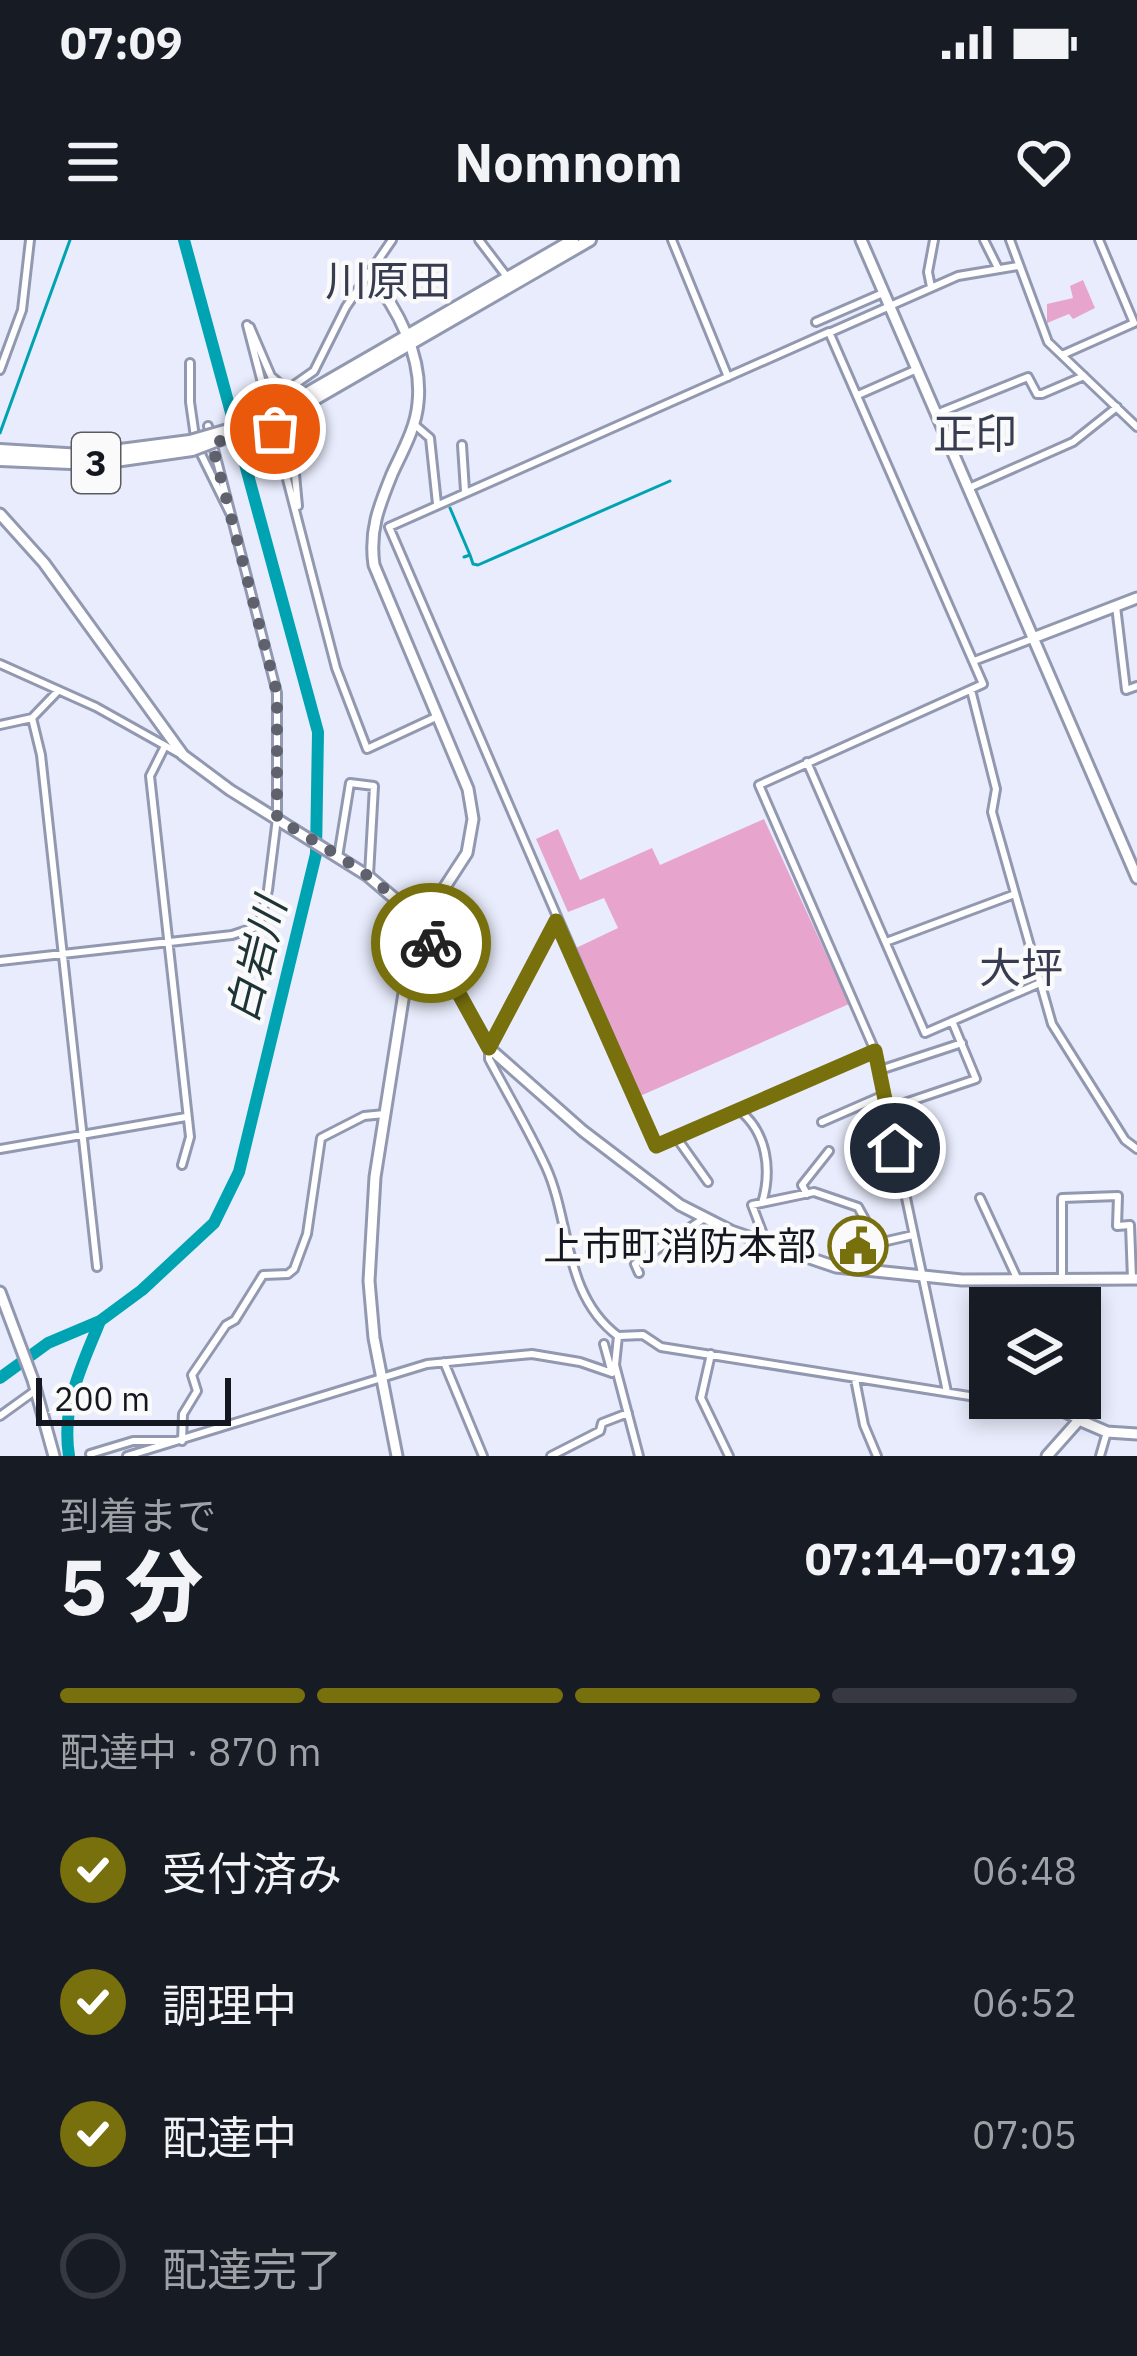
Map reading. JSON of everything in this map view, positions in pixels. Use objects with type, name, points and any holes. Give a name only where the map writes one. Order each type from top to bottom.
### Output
[{"type":"main road","name":"3","points":[[409,340],[573,240]]},
{"type":"main road","name":"3","points":[[0,460],[94,464],[211,439],[272,416],[291,401],[590,240]]},
{"type":"main road","name":"3","points":[[0,450],[82,455],[191,445]]},
{"type":"street","points":[[0,370],[22,310],[30,240]]},
{"type":"street","points":[[291,401],[392,240]]},
{"type":"street","points":[[479,240],[508,278]]},
{"type":"street","points":[[672,240],[728,377]]},
{"type":"street","points":[[861,240],[1132,854],[1137,878]]},
{"type":"street","points":[[932,287],[928,272],[934,240]]},
{"type":"street","points":[[984,240],[998,268]]},
{"type":"street","points":[[1010,240],[1048,342],[1137,427]]},
{"type":"street","points":[[1062,355],[1134,323],[1099,240]]},
{"type":"street","points":[[875,1051],[656,1146],[389,527],[958,276],[1018,266]]},
{"type":"street","points":[[369,274],[409,340],[418,385],[413,424],[370,541],[382,589],[468,789],[473,819],[467,853],[413,936],[373,1199],[369,1281],[379,1381],[397,1456]]},
{"type":"street","points":[[816,322],[883,293]]},
{"type":"street","points":[[296,510],[291,401],[271,376],[247,325],[336,668],[367,749],[437,716]]},
{"type":"street","points":[[829,332],[982,684],[759,785],[875,1051],[947,1392]]},
{"type":"street","points":[[190,363],[190,402],[201,459],[232,517]]},
{"type":"street","points":[[858,395],[917,369]]},
{"type":"street","points":[[937,414],[1028,377],[1036,394],[1042,394],[1084,376]]},
{"type":"street","points":[[969,488],[1073,442],[1117,407]]},
{"type":"street","points":[[413,424],[430,438],[437,504]]},
{"type":"street","points":[[0,961],[168,944],[245,933],[259,926],[277,818],[277,693],[211,439]]},
{"type":"street","points":[[463,446],[466,491]]},
{"type":"street","points":[[0,514],[44,563],[183,755]]},
{"type":"street","points":[[974,661],[1137,598]]},
{"type":"street","points":[[1116,606],[1126,690],[1137,686]]},
{"type":"street","points":[[0,664],[96,707],[183,755],[368,876],[420,926],[489,1048],[636,1173],[703,1219],[836,1267],[922,1279],[1019,1281],[1135,1279],[1130,1226],[1118,1226],[1118,1196],[1062,1198],[1062,1279]]},
{"type":"street","points":[[971,689],[996,788],[992,812],[1052,1024],[1125,1140],[1137,1149]]},
{"type":"street","points":[[0,725],[32,718],[58,691]]},
{"type":"street","points":[[32,718],[41,755],[97,1267]]},
{"type":"street","points":[[165,746],[151,776],[190,1138],[182,1165]]},
{"type":"street","points":[[807,762],[925,1033],[1040,982]]},
{"type":"street","points":[[338,857],[350,784],[374,786],[368,876]]},
{"type":"street","points":[[886,942],[1015,895]]},
{"type":"street","points":[[556,921],[489,1048],[489,1060],[548,1171],[568,1260],[603,1325],[618,1336],[643,1335],[661,1347],[1057,1410],[1107,1432],[1137,1434]]},
{"type":"street","points":[[887,1109],[976,1079],[952,1021]]},
{"type":"street","points":[[879,1070],[962,1043]]},
{"type":"street","points":[[822,1122],[884,1095]]},
{"type":"street","points":[[739,1110],[759,1128],[769,1178],[762,1203]]},
{"type":"street","points":[[182,1441],[183,1414],[197,1391],[192,1376],[263,1275],[287,1274],[301,1254],[321,1138],[364,1116],[385,1114]]},
{"type":"street","points":[[0,1149],[186,1117]]},
{"type":"street","points":[[676,1137],[708,1182]]},
{"type":"street","points":[[862,1163],[895,1148]]},
{"type":"street","points":[[807,1194],[802,1185],[829,1151]]},
{"type":"street","points":[[768,1245],[752,1205],[814,1192],[858,1208],[878,1243],[913,1235]]},
{"type":"street","points":[[980,1198],[1019,1281]]},
{"type":"street","points":[[639,1273],[635,1264],[703,1219]]},
{"type":"street","points":[[0,1292],[35,1385],[54,1456]]},
{"type":"street","points":[[618,1336],[615,1365],[639,1456]]},
{"type":"street","points":[[127,1456],[444,1362],[547,1354],[612,1373],[604,1344]]},
{"type":"street","points":[[711,1354],[701,1398],[729,1456]]},
{"type":"street","points":[[444,1362],[483,1456]]},
{"type":"street","points":[[855,1378],[864,1424],[877,1456]]},
{"type":"street","points":[[0,1416],[35,1385]]},
{"type":"street","points":[[551,1456],[600,1431],[602,1423],[628,1413]]},
{"type":"street","points":[[1047,1456],[1079,1420]]},
{"type":"street","points":[[1100,1456],[1107,1432]]},
{"type":"street","points":[[90,1454],[133,1442],[182,1441]]},
{"type":"street","points":[[172,1445],[175,1456]]},
{"type":"shaded area","points":[[1083,280],[1095,308],[1073,319],[1069,314],[1047,323],[1047,304],[1073,298],[1070,286]]},
{"type":"shaded area","points":[[764,819],[849,1004],[640,1096],[576,948],[618,928],[604,898],[568,912],[536,839],[558,829],[580,880],[652,848],[660,865]]},
{"type":"waterway","points":[[0,433],[70,240]]},
{"type":"waterway","name":"白岩川","points":[[0,1378],[48,1343],[100,1321],[142,1290],[214,1223],[239,1172],[316,854],[318,732],[184,240]]},
{"type":"waterway","points":[[470,555],[478,565],[670,481]]},
{"type":"waterway","points":[[450,508],[470,555],[464,557]]},
{"type":"waterway","points":[[69,1456],[71,1403],[100,1321]]},
{"type":"way so far","points":[[275,429],[273,421],[212,444],[277,693],[277,818],[368,876],[400,904],[431,943]]},
{"type":"place","name":"上市町消防本部","points":[[858,1246]]},
{"type":"district","name":"川原田","points":[[388,281]]},
{"type":"district","name":"正印","points":[[975,434]]},
{"type":"district","name":"大坪","points":[[1021,968]]},
{"type":"route","points":[[431,943],[489,1048],[556,921],[656,1146],[875,1051],[895,1148]]}]
